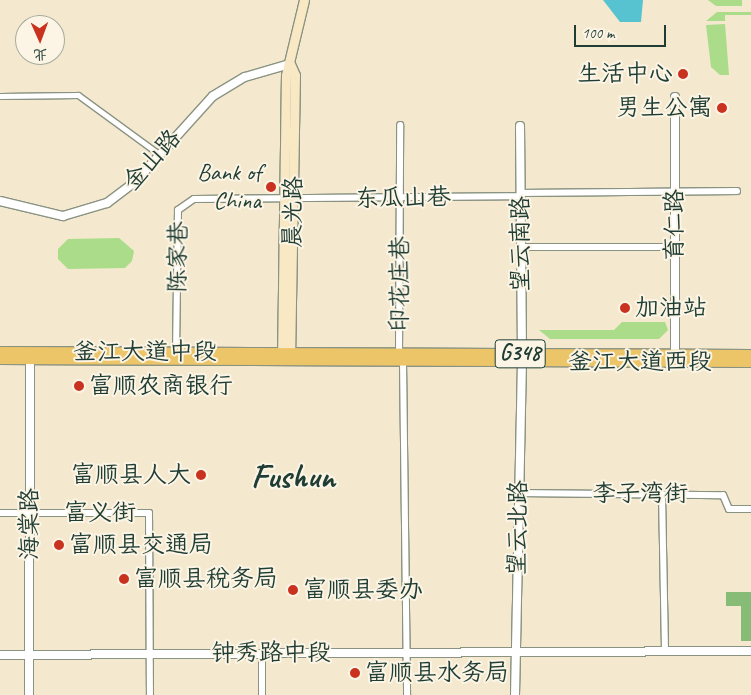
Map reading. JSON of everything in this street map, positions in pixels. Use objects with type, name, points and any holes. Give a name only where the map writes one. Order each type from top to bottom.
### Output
[{"type":"main road","name":"晨光路","points":[[286,357],[290,64],[304,0]]},
{"type":"main road","name":"釜江大道中段","points":[[0,352],[30,356],[286,357]]},
{"type":"main road","name":"釜江大道中段","points":[[0,360],[30,356],[176,352],[286,357]]},
{"type":"main road","name":"釜江大道西段","points":[[522,358],[675,354],[751,355]]},
{"type":"main road","name":"釜江大道西段","points":[[286,357],[522,358],[751,362]]},
{"type":"street","name":"金山路","points":[[0,201],[45,215],[80,212],[124,193],[214,96],[245,77],[290,64]]},
{"type":"street","points":[[0,96],[78,96],[159,154]]},
{"type":"street","name":"育仁路","points":[[675,97],[675,354]]},
{"type":"street","name":"印花庄巷","points":[[400,124],[401,357],[407,695]]},
{"type":"street","name":"望云南路","points":[[520,126],[522,358]]},
{"type":"street","name":"东瓜山巷","points":[[289,199],[737,191]]},
{"type":"street","name":"陈家巷","points":[[176,352],[178,210],[194,199],[289,199]]},
{"type":"street","points":[[521,247],[676,247]]},
{"type":"street","name":"海棠路","points":[[29,695],[30,356]]},
{"type":"street","name":"望云北路","points":[[515,695],[522,358]]},
{"type":"street","name":"李子湾街","points":[[519,493],[724,495],[729,509],[751,509]]},
{"type":"street","points":[[662,494],[665,652]]},
{"type":"street","name":"富义街","points":[[0,513],[149,513],[150,654]]},
{"type":"street","name":"钟秀路中段","points":[[0,655],[751,651]]},
{"type":"street","points":[[150,654],[150,695]]},
{"type":"street","points":[[262,654],[262,695]]},
{"type":"green space","points":[[708,0],[742,0],[742,6],[716,6]]},
{"type":"green space","points":[[717,12],[751,12],[751,15],[725,15],[725,21],[706,21]]},
{"type":"green space","points":[[725,24],[729,75],[720,75],[711,67],[706,25]]},
{"type":"green space","points":[[119,238],[134,251],[132,261],[125,268],[68,269],[58,259],[58,249],[68,239]]},
{"type":"green space","points":[[622,322],[665,322],[668,330],[659,339],[550,339],[539,330],[614,330]]},
{"type":"green space","points":[[726,592],[751,592],[751,641],[741,641],[741,606],[726,606]]},
{"type":"water","points":[[603,0],[643,0],[641,22],[620,22]]},
{"type":"place","name":"生活中心","points":[[683,74]]},
{"type":"place","name":"男生公寓","points":[[722,108]]},
{"type":"place","name":"Bank of China","points":[[271,187]]},
{"type":"place","name":"加油站","points":[[625,308]]},
{"type":"place","name":"富顺农商银行","points":[[79,386]]},
{"type":"place","name":"富顺县人大","points":[[201,475]]},
{"type":"place","name":"富顺县交通局","points":[[59,545]]},
{"type":"place","name":"富顺县税务局","points":[[124,579]]},
{"type":"place","name":"富顺县委办","points":[[293,590]]},
{"type":"place","name":"富顺县水务局","points":[[355,673]]},
{"type":"district","name":"Fushun","points":[[293,476]]}]
